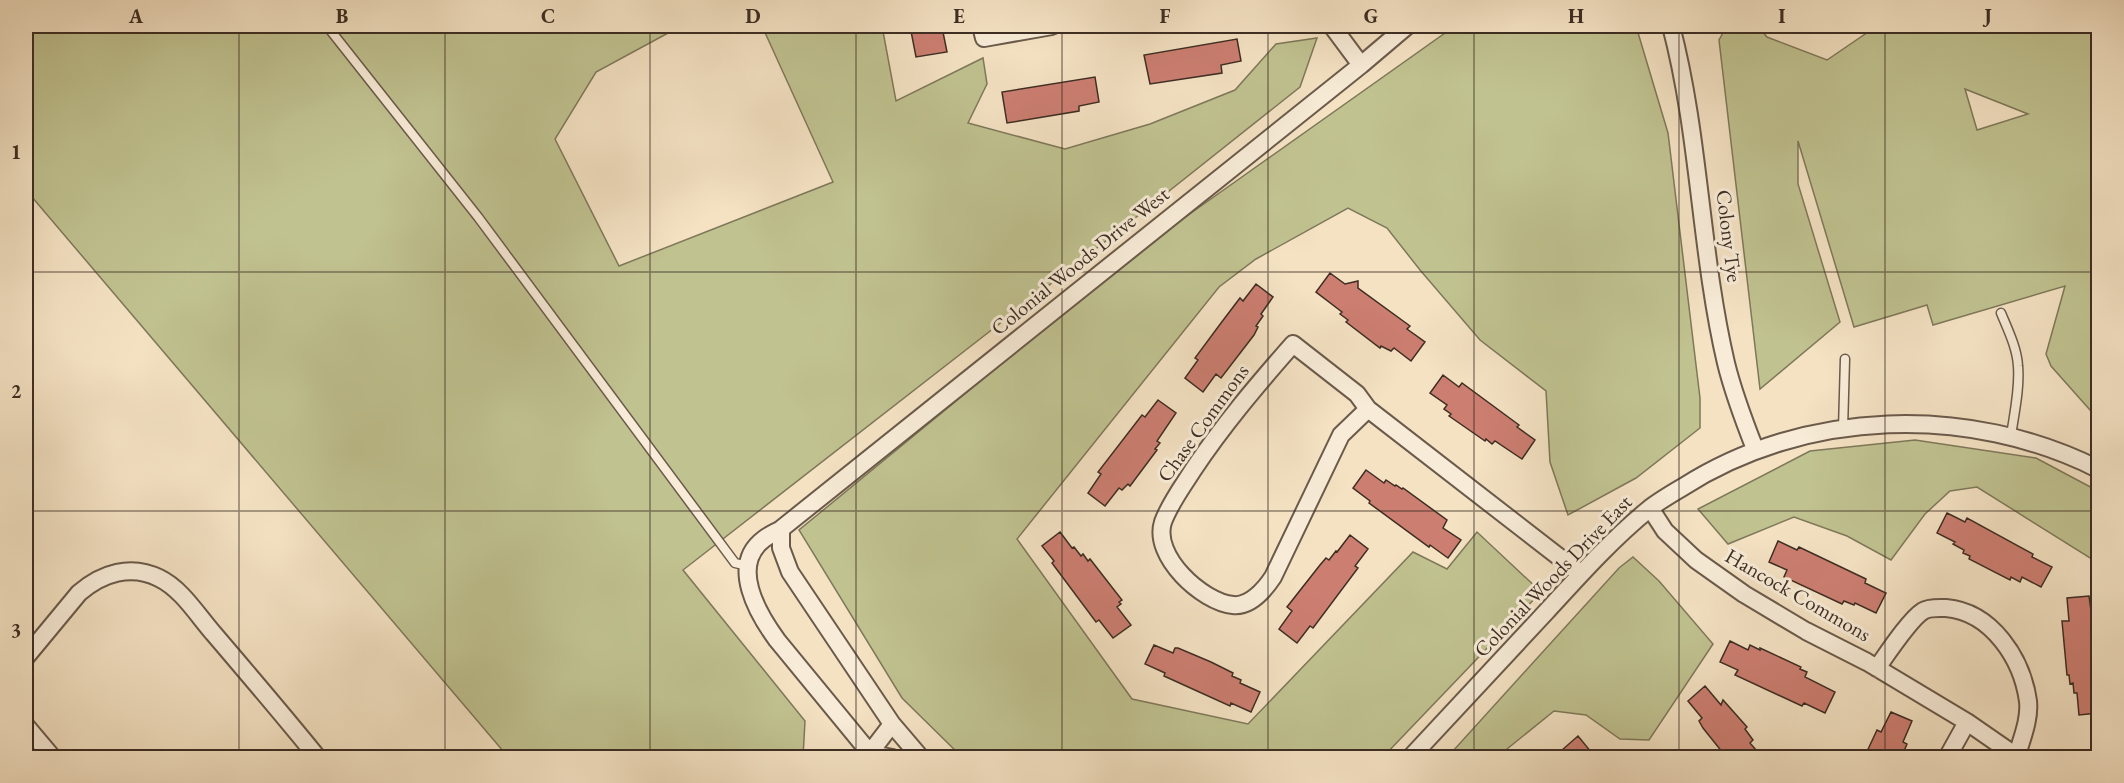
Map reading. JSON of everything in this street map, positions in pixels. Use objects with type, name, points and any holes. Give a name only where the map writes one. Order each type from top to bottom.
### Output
[{"type":"street","points":[[981,26],[984,38],[1052,26]]},
{"type":"street","points":[[1332,26],[1361,65]]},
{"type":"street","name":"Colonial Woods Drive West","points":[[748,566],[753,552],[763,539],[781,530],[1407,26]]},
{"type":"street","name":"Colony Tye","points":[[1671,26],[1694,138],[1711,278],[1726,364],[1755,449]]},
{"type":"street","name":"Chase Commons","points":[[1368,409],[1341,435],[1273,577],[1264,590],[1249,601],[1234,605],[1212,597],[1185,580],[1168,556],[1163,538],[1163,524],[1177,495],[1212,441],[1241,402],[1293,344],[1357,394],[1368,409],[1581,574]]},
{"type":"street","name":"Colonial Woods Drive East","points":[[1410,758],[1612,542],[1650,508],[1707,471],[1755,449],[1824,431],[1876,424],[1950,425],[2011,436],[2056,450],[2098,469]]},
{"type":"street","name":"Hancock Commons","points":[[1650,508],[1665,531],[1696,560],[1734,587],[1806,631],[1877,668],[1967,722],[2018,756],[2026,724],[2028,703],[2023,679],[2015,660],[2001,638],[1984,622],[1957,609],[1924,610],[1899,636],[1877,668]]},
{"type":"street","points":[[781,530],[781,548],[790,572],[892,724],[921,758]]},
{"type":"street","points":[[748,566],[748,583],[753,601],[764,622],[870,756],[893,758]]},
{"type":"street","points":[[26,657],[88,585],[112,573],[129,571],[148,573],[162,579],[187,603],[318,758]]},
{"type":"street","points":[[1947,758],[1967,722]]},
{"type":"street","points":[[870,756],[892,724]]},
{"type":"street","points":[[26,726],[53,758]]},
{"type":"lane","points":[[327,26],[478,217],[735,563],[748,566]]},
{"type":"lane","points":[[2001,313],[2013,342],[2018,366],[2011,436]]},
{"type":"lane","points":[[1843,429],[1845,359]]},
{"type":"green space","points":[[26,26],[681,26],[596,72],[555,139],[619,266],[833,182],[762,26],[882,26],[896,101],[983,58],[987,84],[968,123],[1065,149],[1150,124],[1235,90],[1276,44],[1317,38],[1300,87],[683,570],[805,721],[803,757],[509,758],[26,190]]},
{"type":"green space","points":[[1455,26],[1636,26],[1668,133],[1700,398],[1700,428],[1636,478],[1568,515],[1550,462],[1546,391],[1480,340],[1387,228],[1348,208],[1256,259],[1219,287],[1017,539],[1132,699],[1248,724],[1413,552],[1447,569],[1477,532],[1541,592],[1383,757],[962,757],[902,698],[799,530],[1146,245]]},
{"type":"green space","points":[[1727,26],[1758,26],[1767,37],[1827,60],[1877,26],[2098,26],[2098,107],[2093,109],[2098,128],[2098,419],[2051,366],[2046,354],[2065,286],[1933,325],[1927,305],[1854,327],[1798,141],[1798,184],[1840,322],[1760,389],[1719,40]],"holes":[[[1965,89],[2028,114],[1977,130]]]},
{"type":"green space","points":[[1915,440],[2036,458],[2098,491],[2098,563],[1977,487],[1950,491],[1925,514],[1891,560],[1847,536],[1794,517],[1728,544],[1698,509],[1810,451]]},
{"type":"green space","points":[[1633,557],[1659,581],[1713,644],[1649,740],[1620,739],[1586,715],[1554,711],[1497,757],[1451,757],[1452,752],[1619,568]]},
{"type":"building","points":[[910,26],[939,26],[941,33],[943,32],[947,52],[916,57]]},
{"type":"building","points":[[1237,39],[1241,61],[1221,65],[1222,73],[1150,84],[1144,55]]},
{"type":"building","points":[[1095,77],[1099,102],[1079,106],[1079,111],[1007,123],[1002,92]]},
{"type":"building","points":[[1330,273],[1345,284],[1358,281],[1358,288],[1410,326],[1407,329],[1425,342],[1411,361],[1394,348],[1391,351],[1381,346],[1380,348],[1346,322],[1348,320],[1340,314],[1342,312],[1316,292]]},
{"type":"building","points":[[1256,284],[1273,297],[1261,314],[1263,316],[1256,326],[1258,327],[1254,335],[1221,378],[1216,374],[1203,392],[1185,378],[1198,360],[1195,358],[1221,323],[1240,298],[1243,301]]},
{"type":"building","points":[[1443,375],[1459,387],[1462,383],[1519,425],[1517,427],[1535,440],[1522,459],[1495,441],[1492,444],[1486,439],[1485,441],[1449,416],[1451,414],[1444,409],[1447,405],[1430,393]]},
{"type":"building","points":[[1158,400],[1176,413],[1157,441],[1160,443],[1155,449],[1157,450],[1130,486],[1128,484],[1122,490],[1119,488],[1105,506],[1088,493],[1101,474],[1098,472],[1142,415],[1145,417]]},
{"type":"building","points":[[1366,470],[1384,483],[1386,480],[1403,488],[1447,520],[1443,528],[1461,540],[1448,558],[1430,545],[1429,547],[1369,503],[1370,501],[1353,488]]},
{"type":"building","points":[[1947,513],[1965,522],[1967,518],[2052,567],[2041,587],[2022,577],[2020,582],[2011,577],[2010,580],[1969,559],[1970,556],[1963,553],[1964,550],[1953,544],[1955,542],[1937,533]]},
{"type":"building","points":[[1060,532],[1072,548],[1074,547],[1081,556],[1083,554],[1088,561],[1090,559],[1122,600],[1117,607],[1131,625],[1113,638],[1099,620],[1096,622],[1042,546]]},
{"type":"building","points":[[1350,535],[1368,549],[1355,566],[1358,568],[1313,628],[1310,626],[1297,643],[1279,629],[1292,611],[1287,607],[1326,558],[1329,560]]},
{"type":"building","points":[[1778,541],[1797,550],[1799,547],[1866,579],[1865,583],[1886,593],[1876,613],[1855,603],[1854,605],[1844,601],[1842,604],[1784,577],[1787,570],[1769,562]]},
{"type":"building","points":[[2089,596],[2092,618],[2094,618],[2098,659],[2098,713],[2079,715],[2077,693],[2074,693],[2073,683],[2070,684],[2069,675],[2067,675],[2062,621],[2069,621],[2067,598]]},
{"type":"building","points":[[1730,641],[1748,650],[1750,645],[1760,650],[1760,648],[1801,667],[1800,669],[1807,672],[1805,677],[1835,692],[1825,713],[1804,703],[1802,706],[1735,675],[1738,670],[1720,662]]},
{"type":"building","points":[[1154,645],[1173,653],[1175,648],[1178,648],[1233,673],[1232,676],[1241,680],[1240,683],[1260,692],[1251,712],[1231,703],[1230,706],[1164,676],[1165,673],[1145,664]]},
{"type":"building","points":[[1705,686],[1721,705],[1723,700],[1747,727],[1745,729],[1753,740],[1750,743],[1763,758],[1727,758],[1703,728],[1699,721],[1702,718],[1688,701]]},
{"type":"building","points":[[1891,712],[1912,721],[1903,742],[1907,744],[1901,758],[1864,758],[1877,730],[1881,732]]},
{"type":"building","points":[[1578,736],[1596,758],[1553,758]]}]
